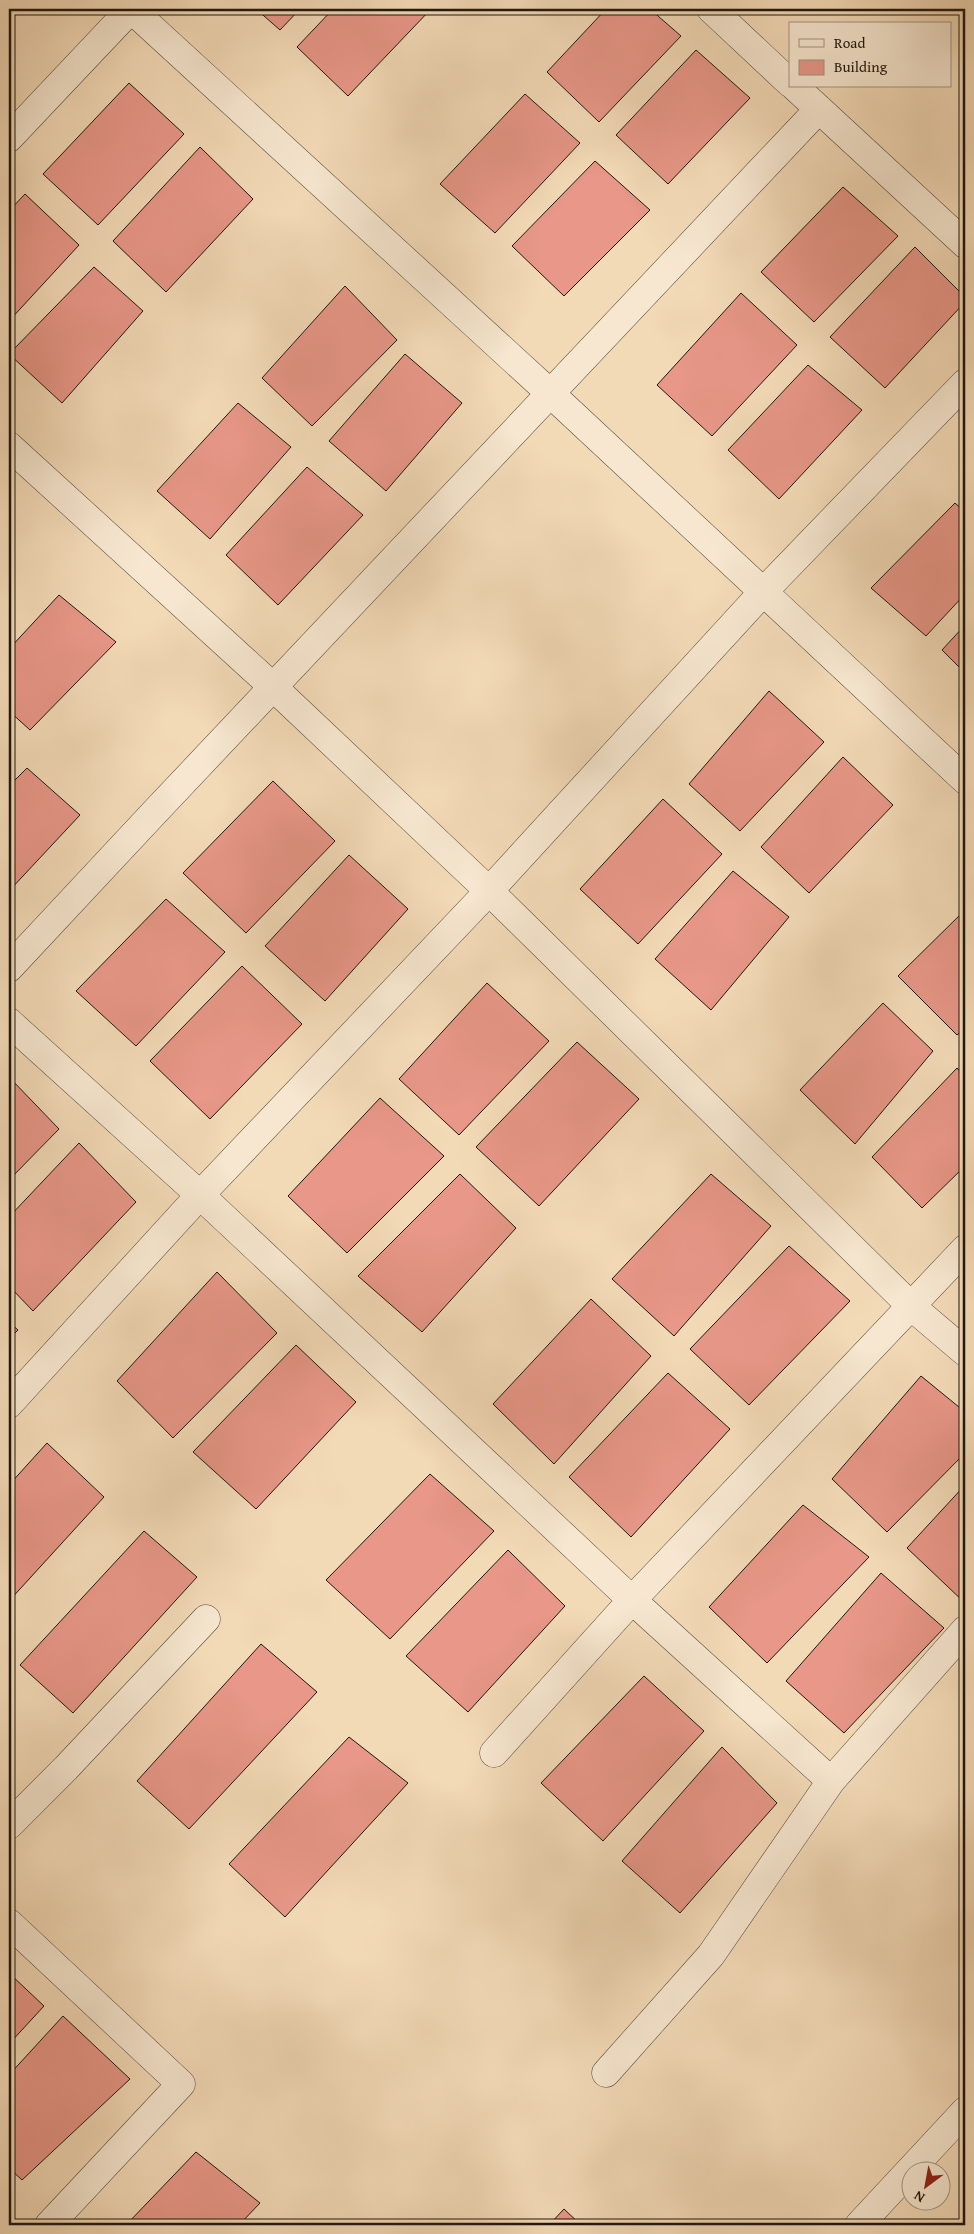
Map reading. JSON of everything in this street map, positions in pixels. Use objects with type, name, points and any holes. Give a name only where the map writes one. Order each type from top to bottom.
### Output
[{"type":"street","points":[[711,9],[789,82]]},
{"type":"street","points":[[9,138],[131,10],[551,394],[965,780]]},
{"type":"street","points":[[796,88],[965,244]]},
{"type":"street","points":[[9,968],[272,686],[551,394],[818,110]]},
{"type":"street","points":[[9,1404],[200,1195],[489,891],[764,592],[965,384]]},
{"type":"street","points":[[9,446],[272,686],[489,891],[912,1307],[965,1352]]},
{"type":"street","points":[[9,1022],[200,1195],[632,1600],[831,1781]]},
{"type":"street","points":[[494,1753],[632,1600],[965,1249]]},
{"type":"street","points":[[9,1825],[66,1768],[206,1619]]},
{"type":"street","points":[[606,2073],[711,1955],[831,1781],[965,1630]]},
{"type":"street","points":[[9,1923],[182,2084],[49,2225]]},
{"type":"street","points":[[859,2225],[965,2111]]},
{"type":"building","points":[[256,9],[300,9],[280,30]]},
{"type":"building","points":[[333,9],[431,9],[348,96],[297,47]]},
{"type":"building","points":[[606,9],[650,9],[681,36],[599,122],[547,72]]},
{"type":"building","points":[[696,50],[750,98],[668,184],[616,135]]},
{"type":"building","points":[[129,83],[184,134],[98,225],[43,174]]},
{"type":"building","points":[[525,94],[580,143],[495,233],[440,184]]},
{"type":"building","points":[[200,147],[253,199],[166,292],[113,241]]},
{"type":"building","points":[[595,161],[650,210],[564,296],[512,246]]},
{"type":"building","points":[[843,187],[898,236],[814,322],[761,272]]},
{"type":"building","points":[[25,194],[79,245],[9,321],[9,211]]},
{"type":"building","points":[[915,247],[965,297],[965,302],[885,388],[830,337]]},
{"type":"building","points":[[94,267],[143,311],[62,403],[9,354]]},
{"type":"building","points":[[345,286],[397,340],[312,426],[262,378]]},
{"type":"building","points":[[741,293],[797,345],[712,436],[657,385]]},
{"type":"building","points":[[405,354],[462,403],[386,491],[329,441]]},
{"type":"building","points":[[808,365],[862,410],[779,499],[728,450]]},
{"type":"building","points":[[238,403],[291,447],[210,539],[157,491]]},
{"type":"building","points":[[307,467],[363,515],[278,605],[226,555]]},
{"type":"building","points":[[955,503],[965,512],[965,594],[926,636],[871,588]]},
{"type":"building","points":[[59,595],[116,642],[30,730],[9,711],[9,649]]},
{"type":"building","points":[[965,625],[965,673],[942,650]]},
{"type":"building","points":[[769,691],[824,742],[740,831],[689,784]]},
{"type":"building","points":[[843,757],[893,805],[809,893],[761,847]]},
{"type":"building","points":[[27,768],[80,815],[9,891],[9,786]]},
{"type":"building","points":[[273,781],[335,841],[246,933],[183,873]]},
{"type":"building","points":[[663,799],[722,854],[638,944],[580,889]]},
{"type":"building","points":[[349,855],[408,909],[325,1001],[265,946]]},
{"type":"building","points":[[733,871],[789,917],[711,1010],[655,959]]},
{"type":"building","points":[[166,899],[225,952],[136,1046],[76,991]]},
{"type":"building","points":[[965,910],[965,1028],[957,1035],[898,976]]},
{"type":"building","points":[[242,966],[302,1024],[210,1119],[150,1061]]},
{"type":"building","points":[[487,983],[549,1041],[459,1135],[399,1079]]},
{"type":"building","points":[[883,1003],[933,1051],[855,1144],[800,1090]]},
{"type":"building","points":[[577,1042],[639,1099],[539,1206],[476,1147]]},
{"type":"building","points":[[957,1068],[965,1077],[965,1166],[922,1208],[872,1157]]},
{"type":"building","points":[[9,1077],[59,1129],[9,1180]]},
{"type":"building","points":[[380,1098],[444,1156],[347,1253],[288,1196]]},
{"type":"building","points":[[79,1143],[136,1202],[33,1311],[9,1286],[9,1217]]},
{"type":"building","points":[[460,1174],[516,1228],[422,1332],[358,1276]]},
{"type":"building","points":[[711,1174],[771,1226],[674,1336],[612,1279]]},
{"type":"building","points":[[789,1246],[850,1301],[749,1405],[690,1349]]},
{"type":"building","points":[[217,1272],[277,1333],[173,1438],[117,1381]]},
{"type":"building","points":[[591,1299],[651,1356],[554,1464],[493,1404]]},
{"type":"building","points":[[9,1322],[18,1330],[9,1339]]},
{"type":"building","points":[[296,1345],[356,1402],[256,1509],[193,1452]]},
{"type":"building","points":[[668,1373],[730,1429],[631,1537],[569,1477]]},
{"type":"building","points":[[921,1376],[965,1412],[965,1453],[887,1532],[832,1479]]},
{"type":"building","points":[[47,1443],[104,1497],[9,1601],[9,1485]]},
{"type":"building","points":[[430,1474],[494,1531],[390,1639],[326,1580]]},
{"type":"building","points":[[965,1485],[965,1603],[907,1548]]},
{"type":"building","points":[[803,1505],[869,1557],[767,1663],[709,1607]]},
{"type":"building","points":[[144,1531],[197,1577],[73,1713],[20,1665]]},
{"type":"building","points":[[508,1550],[565,1606],[468,1712],[406,1656]]},
{"type":"building","points":[[881,1573],[944,1628],[844,1733],[786,1681]]},
{"type":"building","points":[[261,1644],[317,1692],[189,1829],[137,1781]]},
{"type":"building","points":[[644,1676],[704,1731],[603,1841],[541,1783]]},
{"type":"building","points":[[349,1737],[408,1783],[285,1917],[229,1864]]},
{"type":"building","points":[[722,1747],[777,1803],[680,1913],[622,1861]]},
{"type":"building","points":[[9,1973],[44,2006],[9,2044]]},
{"type":"building","points":[[63,2016],[130,2079],[22,2180],[9,2168],[9,2075]]},
{"type":"building","points":[[196,2152],[260,2203],[239,2225],[126,2225]]},
{"type":"building","points":[[564,2209],[581,2225],[549,2225]]}]
